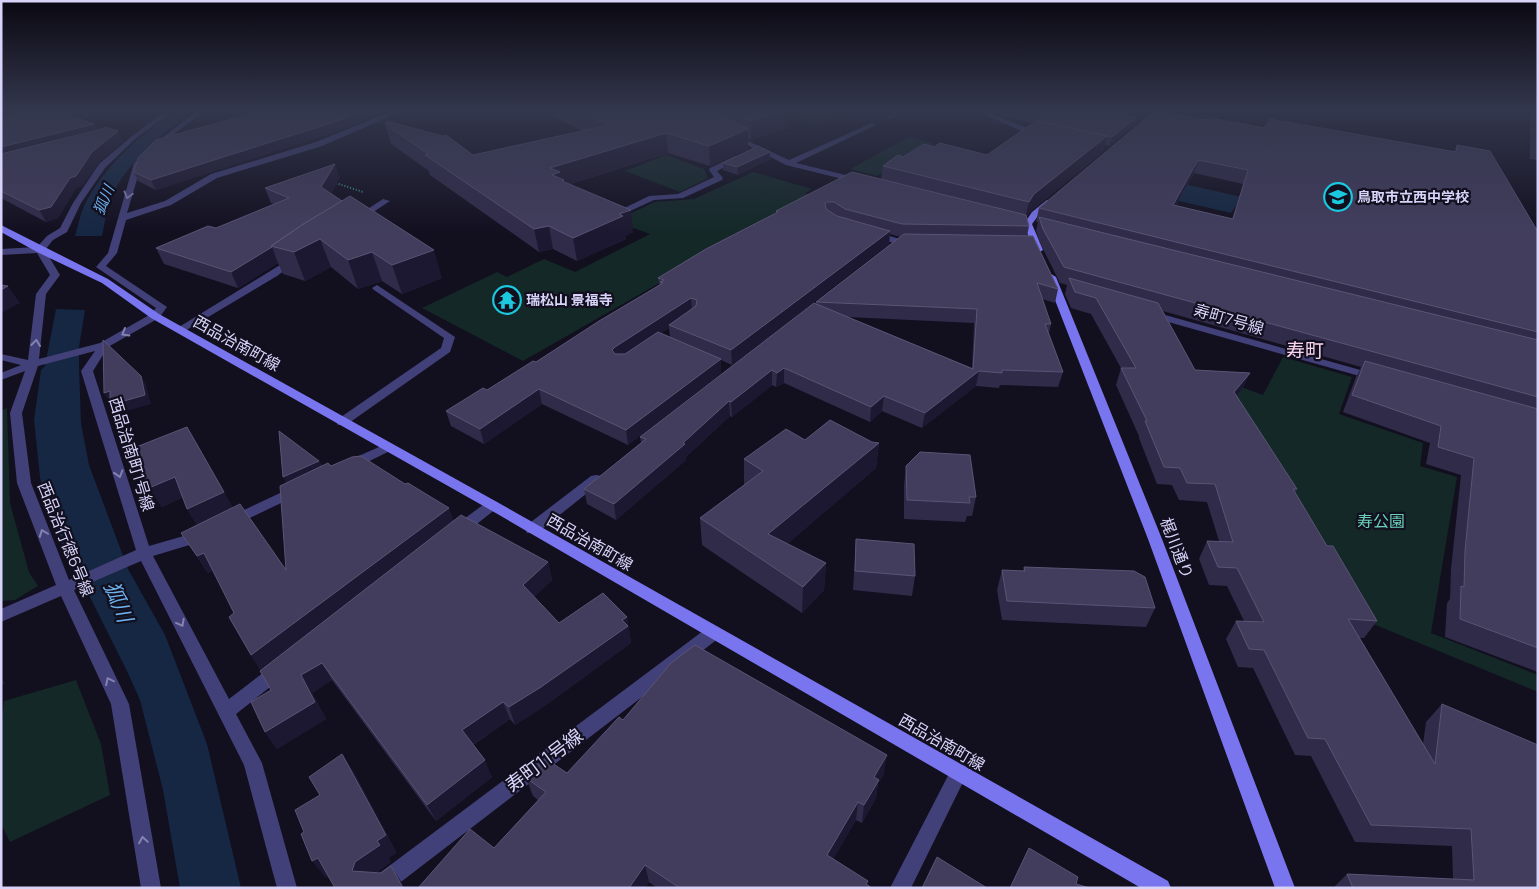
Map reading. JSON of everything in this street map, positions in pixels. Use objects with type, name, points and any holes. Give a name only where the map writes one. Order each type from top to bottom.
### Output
[{"type":"street","points":[[1,252],[40,250],[50,238],[64,230],[78,203],[102,166],[119,150]]},
{"type":"street","points":[[153,150],[137,165],[112,253],[100,267],[162,308],[154,316]]},
{"type":"street","points":[[122,218],[168,204],[214,176],[299,150]]},
{"type":"street","points":[[789,163],[816,150]]},
{"type":"street","points":[[610,218],[652,198],[680,196],[688,193],[719,178],[713,170],[751,152],[866,183]]},
{"type":"street","name":"梶川通り","points":[[1057,196],[1036,214],[1028,224],[1029,244],[1060,288],[1285,888]]},
{"type":"street","points":[[350,222],[386,201]]},
{"type":"street","name":"西品治南町線","points":[[1,228],[61,261],[104,281],[154,316],[492,505],[532,530],[1161,888]]},
{"type":"street","points":[[866,232],[900,244]]},
{"type":"street","name":"西品治行徳6号線","points":[[40,250],[55,275],[41,294],[38,362],[16,413],[24,483],[65,588],[120,704],[151,888]]},
{"type":"street","points":[[179,330],[274,274],[303,252]]},
{"type":"street","points":[[342,422],[446,350],[450,337],[377,288]]},
{"type":"street","name":"寿町7号線","points":[[1140,310],[1386,380]]},
{"type":"street","name":"西品治南町1号線","points":[[154,316],[104,345],[87,371],[144,553],[253,763],[287,888]]},
{"type":"street","points":[[1,377],[38,362],[104,345]]},
{"type":"street","points":[[1,358],[38,362]]},
{"type":"street","points":[[336,472],[388,447]]},
{"type":"street","points":[[532,530],[610,469]]},
{"type":"street","points":[[1,616],[144,553],[196,538],[309,484]]},
{"type":"street","points":[[445,542],[492,505]]},
{"type":"street","name":"寿町11号線","points":[[376,888],[713,633]]},
{"type":"street","points":[[227,711],[289,663]]},
{"type":"street","points":[[900,888],[960,772]]},
{"type":"path","points":[[330,181],[350,189],[375,195],[386,201]]},
{"type":"green space","points":[[884,150],[923,150],[877,176],[850,169]]},
{"type":"green space","points":[[666,155],[704,169],[708,178],[680,192],[625,171]]},
{"type":"green space","points":[[753,172],[812,189],[805,193],[812,196],[523,361],[422,308],[497,272],[507,277],[544,259],[575,272],[650,234],[614,221],[655,202],[694,199]]},
{"type":"green space","name":"寿公園","points":[[1283,357],[1352,377],[1339,414],[1423,443],[1420,466],[1457,477],[1431,633],[1538,675],[1538,692],[1361,619],[1212,376],[1263,395]]},
{"type":"green space","points":[[7,408],[10,503],[29,572],[38,586],[15,600],[1,601],[1,411]]},
{"type":"green space","points":[[76,680],[101,744],[110,795],[10,842],[1,824],[1,728],[4,701]]},
{"type":"water","name":"狐川","points":[[145,150],[118,184],[111,198],[102,236],[75,236],[84,206],[92,191],[125,151]]},
{"type":"water","points":[[1162,179],[1242,197],[1231,213],[1149,194]]},
{"type":"water","name":"狐川","points":[[56,309],[85,310],[79,347],[79,368],[81,423],[89,465],[128,569],[165,635],[207,744],[241,888],[180,888],[163,790],[140,700],[89,595],[75,574],[45,505],[34,420],[41,370],[45,366]]},
{"type":"building","points":[[15,150],[94,150],[76,176],[70,178],[51,207],[39,210],[1,191],[1,154]]},
{"type":"building","points":[[146,150],[244,150],[151,180],[134,172],[138,158]]},
{"type":"building","points":[[423,150],[467,150],[473,155],[493,150],[608,150],[550,168],[560,172],[552,175],[631,210],[619,214],[623,216],[573,238],[549,226],[534,229],[425,155],[428,154]]},
{"type":"building","points":[[749,150],[770,152],[737,167],[723,163]]},
{"type":"building","points":[[914,150],[969,150],[987,155],[994,150],[1089,150],[1034,194],[1029,202],[883,166],[898,155],[903,157]]},
{"type":"building","points":[[1108,150],[1490,151],[1538,232],[1538,332],[1039,208]],"holes":[[[1198,160],[1248,170],[1233,219],[1173,205]]]},
{"type":"building","points":[[335,164],[321,187],[342,201],[231,272],[156,248],[208,226],[216,228],[289,198],[265,188]]},
{"type":"building","points":[[852,172],[1026,215],[1029,226],[902,224],[845,209],[834,202],[827,202],[825,203],[826,209],[837,216],[890,231],[731,350],[669,325],[696,306],[697,300],[691,298],[615,347],[612,350],[615,354],[625,354],[658,332],[721,359],[626,430],[539,389],[480,429],[446,411],[483,388],[487,390],[533,361],[536,362],[599,321],[663,283],[660,282],[664,280],[658,278],[706,249]]},
{"type":"building","points":[[350,196],[434,250],[392,265],[372,252],[348,260],[320,239],[294,252],[271,246]]},
{"type":"building","points":[[1039,217],[1538,340],[1538,397],[1064,267],[1043,229]]},
{"type":"building","points":[[904,234],[1033,236],[1058,289],[1037,283],[1051,324],[1045,324],[1063,372],[1002,370],[1002,373],[979,371],[925,413],[884,396],[871,407],[784,368],[777,373],[772,370],[731,402],[729,401],[683,443],[685,444],[614,504],[584,489],[646,439],[640,437],[814,303],[973,369],[977,309],[816,302]]},
{"type":"building","points":[[1069,278],[1158,303],[1195,370],[1250,373],[1234,392],[1297,489],[1293,489],[1327,546],[1333,546],[1377,621],[1348,619],[1435,764],[1442,704],[1538,745],[1538,888],[1353,888],[1347,874],[1474,880],[1471,829],[1371,825],[1325,739],[1308,738],[1264,650],[1249,649],[1236,621],[1264,622],[1237,568],[1218,567],[1207,541],[1233,542],[1215,484],[1187,483],[1180,468],[1164,467],[1145,421],[1147,421],[1121,368],[1136,368],[1096,298],[1075,292]]},
{"type":"building","points":[[1,285],[8,286],[1,290]]},
{"type":"building","points":[[103,340],[141,376],[145,395],[110,405],[110,391],[104,393]]},
{"type":"building","points":[[1365,361],[1538,409],[1538,648],[1460,619],[1461,586],[1464,587],[1465,551],[1474,458],[1438,447],[1441,426],[1352,395]]},
{"type":"building","points":[[830,420],[872,442],[879,443],[768,534],[826,563],[803,587],[700,518],[763,471],[744,459],[786,429],[805,440]]},
{"type":"building","points":[[187,427],[224,492],[187,509],[175,477],[149,488],[131,449]]},
{"type":"building","points":[[279,431],[319,461],[283,477]]},
{"type":"building","points":[[920,452],[970,455],[976,497],[969,497],[970,503],[907,500],[906,466]]},
{"type":"building","points":[[361,456],[405,484],[408,483],[449,508],[251,655],[229,617],[234,613],[204,553],[197,556],[181,533],[240,504],[286,570],[280,486],[328,463],[331,466],[352,457]]},
{"type":"building","points":[[461,515],[548,562],[523,585],[559,623],[603,593],[627,617],[622,620],[628,626],[541,687],[509,707],[503,702],[462,730],[485,760],[427,805],[322,663],[301,675],[315,702],[265,732],[251,702],[271,690],[260,671]]},
{"type":"building","points":[[856,539],[914,544],[915,576],[855,571]]},
{"type":"building","points":[[1024,567],[1134,571],[1145,577],[1155,608],[1007,601],[1002,570],[1025,571]]},
{"type":"building","points":[[695,645],[887,755],[874,777],[879,780],[864,805],[858,802],[827,855],[868,881],[866,884],[872,888],[680,888],[645,865],[629,888],[418,888],[470,829],[494,848],[546,792],[526,778],[546,759],[567,773],[619,717],[623,720],[671,663]]},
{"type":"building","points":[[342,754],[386,835],[377,841],[380,845],[355,862],[352,871],[381,873],[391,866],[403,888],[335,888],[318,858],[312,861],[301,834],[304,832],[295,810],[320,795],[309,777]]},
{"type":"building","points":[[1029,848],[1078,877],[1076,884],[1090,888],[1010,888]]},
{"type":"building","points":[[937,857],[987,888],[922,888]]},
{"type":"place","name":"鳥取市立西中学校","points":[[1338,197]]},
{"type":"place","name":"瑞松山 景福寺","points":[[507,300]]},
{"type":"district","name":"寿町","points":[[1305,350]]}]
